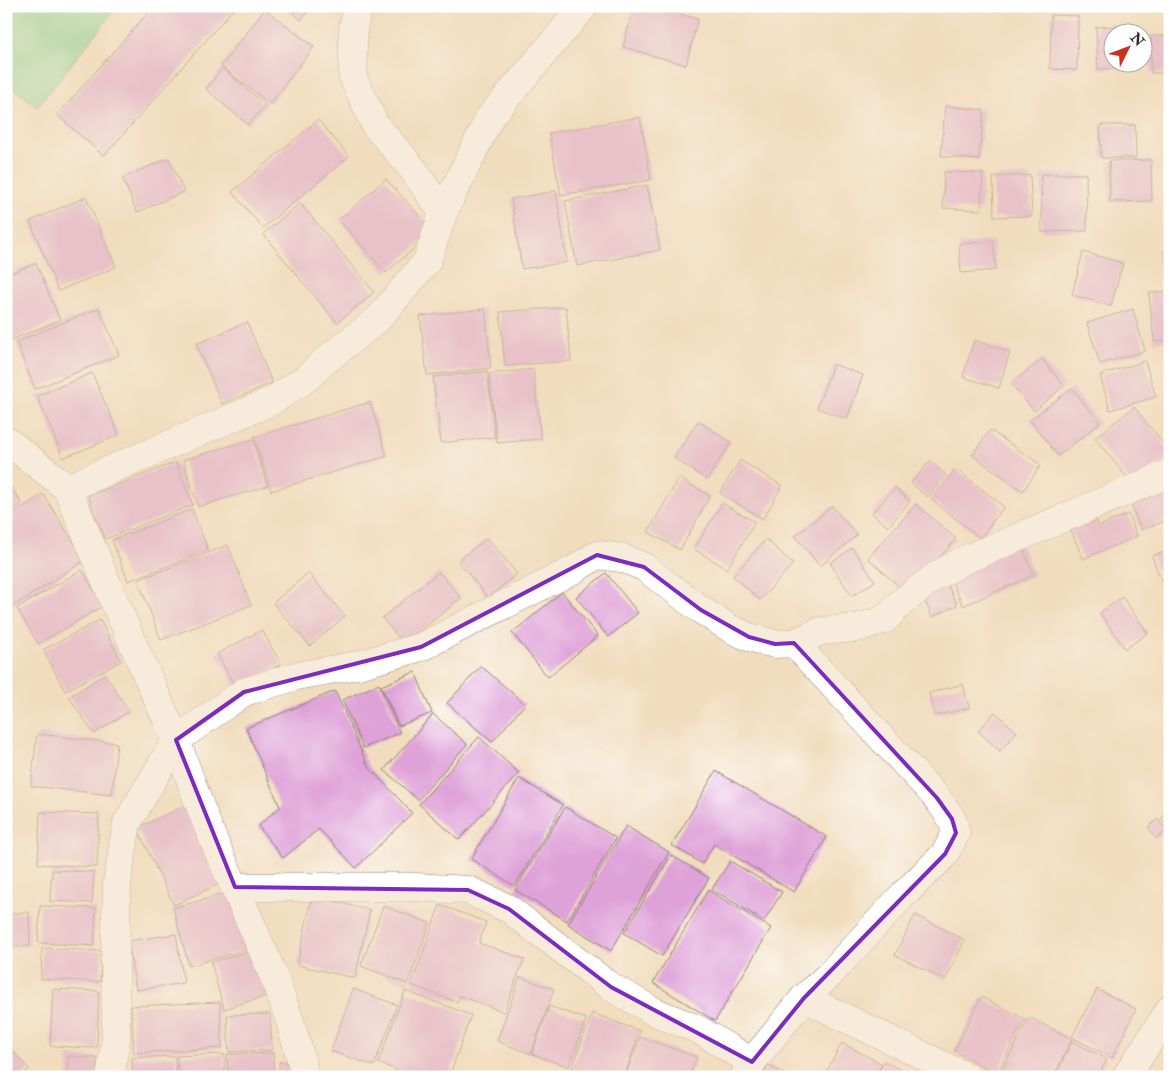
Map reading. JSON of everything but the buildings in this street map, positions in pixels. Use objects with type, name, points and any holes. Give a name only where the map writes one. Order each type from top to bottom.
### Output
[{"type":"street","points":[[358,6],[353,28],[354,77],[375,125],[412,168],[443,213]]},
{"type":"street","points":[[67,488],[272,401],[304,380],[378,319],[427,261],[443,213],[490,117],[584,6]]},
{"type":"street","points":[[6,440],[67,488],[118,610],[176,740],[216,845],[281,996],[299,1049],[305,1077]]},
{"type":"street","points":[[110,1077],[116,1039],[117,883],[126,823],[176,740],[244,692],[296,676],[358,664],[420,647],[575,569],[597,555],[622,558],[644,567],[700,610],[731,629],[749,637],[775,644],[794,644],[821,632],[856,628],[884,620],[902,601],[936,576],[962,561],[1170,473]]},
{"type":"street","points":[[235,887],[415,887],[468,890],[509,909],[611,987],[653,1011],[699,1030],[748,1069],[804,998],[828,976],[904,894],[945,854],[956,833],[952,819],[937,798],[794,644]]},
{"type":"street","points":[[804,998],[967,1077]]},
{"type":"street","points":[[1126,1077],[1170,1009]]},
{"type":"highlighted area","points":[[597,555],[644,567],[701,610],[749,637],[775,644],[794,643],[937,798],[952,819],[956,833],[945,854],[804,998],[752,1062],[611,987],[509,909],[468,890],[235,887],[176,740],[244,692],[421,647]]},
{"type":"green space","points":[[8,6],[118,6],[37,107],[6,82],[6,8]]}]
